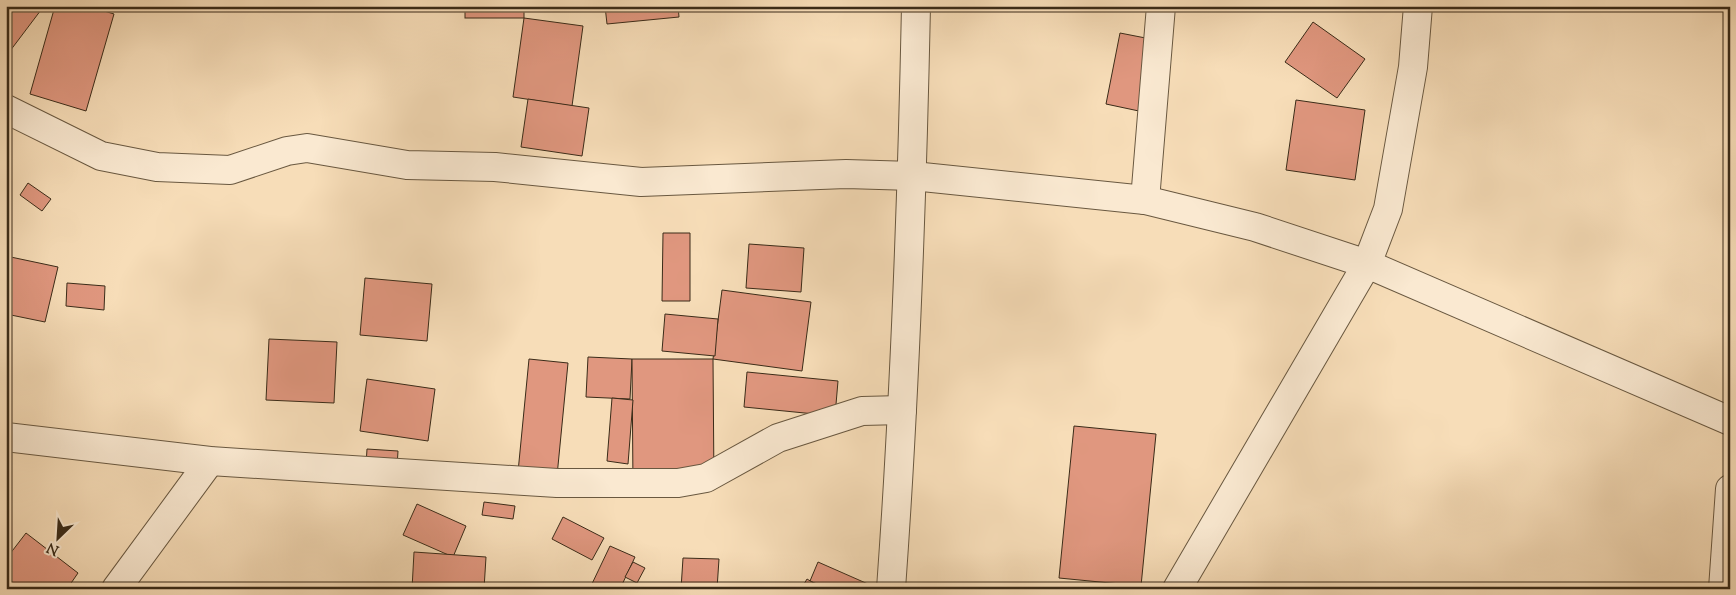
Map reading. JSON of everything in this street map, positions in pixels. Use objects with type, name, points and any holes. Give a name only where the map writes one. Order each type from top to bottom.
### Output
[{"type":"street","points":[[894,588],[913,176],[916,6]]},
{"type":"street","points":[[1145,200],[1162,6]]},
{"type":"street","points":[[1177,589],[1367,264],[1388,209],[1413,67],[1418,6]]},
{"type":"street","points":[[6,109],[100,156],[157,167],[230,170],[287,151],[307,148],[407,165],[495,167],[641,182],[846,174],[913,176],[1145,200],[1255,227],[1367,264],[1730,420]]},
{"type":"street","points":[[6,437],[210,461],[557,483],[678,483],[706,478],[778,438],[862,411],[902,410]]},
{"type":"street","points":[[116,589],[210,461]]},
{"type":"street","points":[[1724,589],[1730,489]]},
{"type":"building","points":[[6,6],[44,6],[10,51],[6,48]]},
{"type":"building","points":[[55,6],[88,6],[114,14],[86,111],[30,94]]},
{"type":"building","points":[[465,6],[524,6],[524,18],[465,18]]},
{"type":"building","points":[[605,6],[678,6],[679,17],[607,24]]},
{"type":"building","points":[[524,18],[583,26],[572,106],[513,97]]},
{"type":"building","points":[[1313,22],[1365,59],[1337,98],[1285,62]]},
{"type":"building","points":[[1120,33],[1166,42],[1153,114],[1106,104]]},
{"type":"building","points":[[528,99],[589,108],[582,156],[521,147]]},
{"type":"building","points":[[1296,100],[1365,110],[1355,180],[1286,170]]},
{"type":"building","points":[[28,183],[51,199],[42,211],[20,195]]},
{"type":"building","points":[[663,233],[690,233],[690,301],[662,301]]},
{"type":"building","points":[[749,244],[804,248],[801,292],[746,288]]},
{"type":"building","points":[[6,256],[58,267],[45,322],[6,314]]},
{"type":"building","points":[[365,278],[432,284],[427,341],[360,335]]},
{"type":"building","points":[[67,283],[105,286],[104,310],[66,306]]},
{"type":"building","points":[[722,290],[811,302],[802,371],[713,359]]},
{"type":"building","points":[[665,314],[718,319],[715,356],[662,351]]},
{"type":"building","points":[[269,339],[337,342],[334,403],[266,400]]},
{"type":"building","points":[[588,357],[632,359],[630,399],[586,397]]},
{"type":"building","points":[[529,359],[568,363],[557,476],[518,472]]},
{"type":"building","points":[[632,359],[713,359],[714,487],[633,487]]},
{"type":"building","points":[[747,372],[838,381],[835,416],[744,407]]},
{"type":"building","points":[[367,379],[435,389],[428,441],[360,431]]},
{"type":"building","points":[[612,398],[633,400],[628,464],[607,461]]},
{"type":"building","points":[[1074,426],[1156,434],[1141,586],[1059,578]]},
{"type":"building","points":[[367,449],[398,451],[397,467],[366,465]]},
{"type":"building","points":[[484,502],[515,506],[513,519],[482,515]]},
{"type":"building","points":[[417,504],[466,526],[453,557],[403,535]]},
{"type":"building","points":[[563,517],[604,538],[592,560],[552,539]]},
{"type":"building","points":[[26,533],[78,573],[67,589],[9,589],[6,587],[6,559]]},
{"type":"building","points":[[610,546],[635,557],[620,589],[592,589],[590,588]]},
{"type":"building","points":[[414,552],[486,557],[484,589],[412,589]]},
{"type":"building","points":[[683,558],[719,559],[717,589],[681,589]]},
{"type":"building","points":[[633,562],[645,568],[637,583],[625,577]]},
{"type":"building","points":[[818,562],[868,584],[866,589],[829,589],[810,581]]},
{"type":"building","points":[[807,579],[822,588],[822,589],[801,589]]}]
